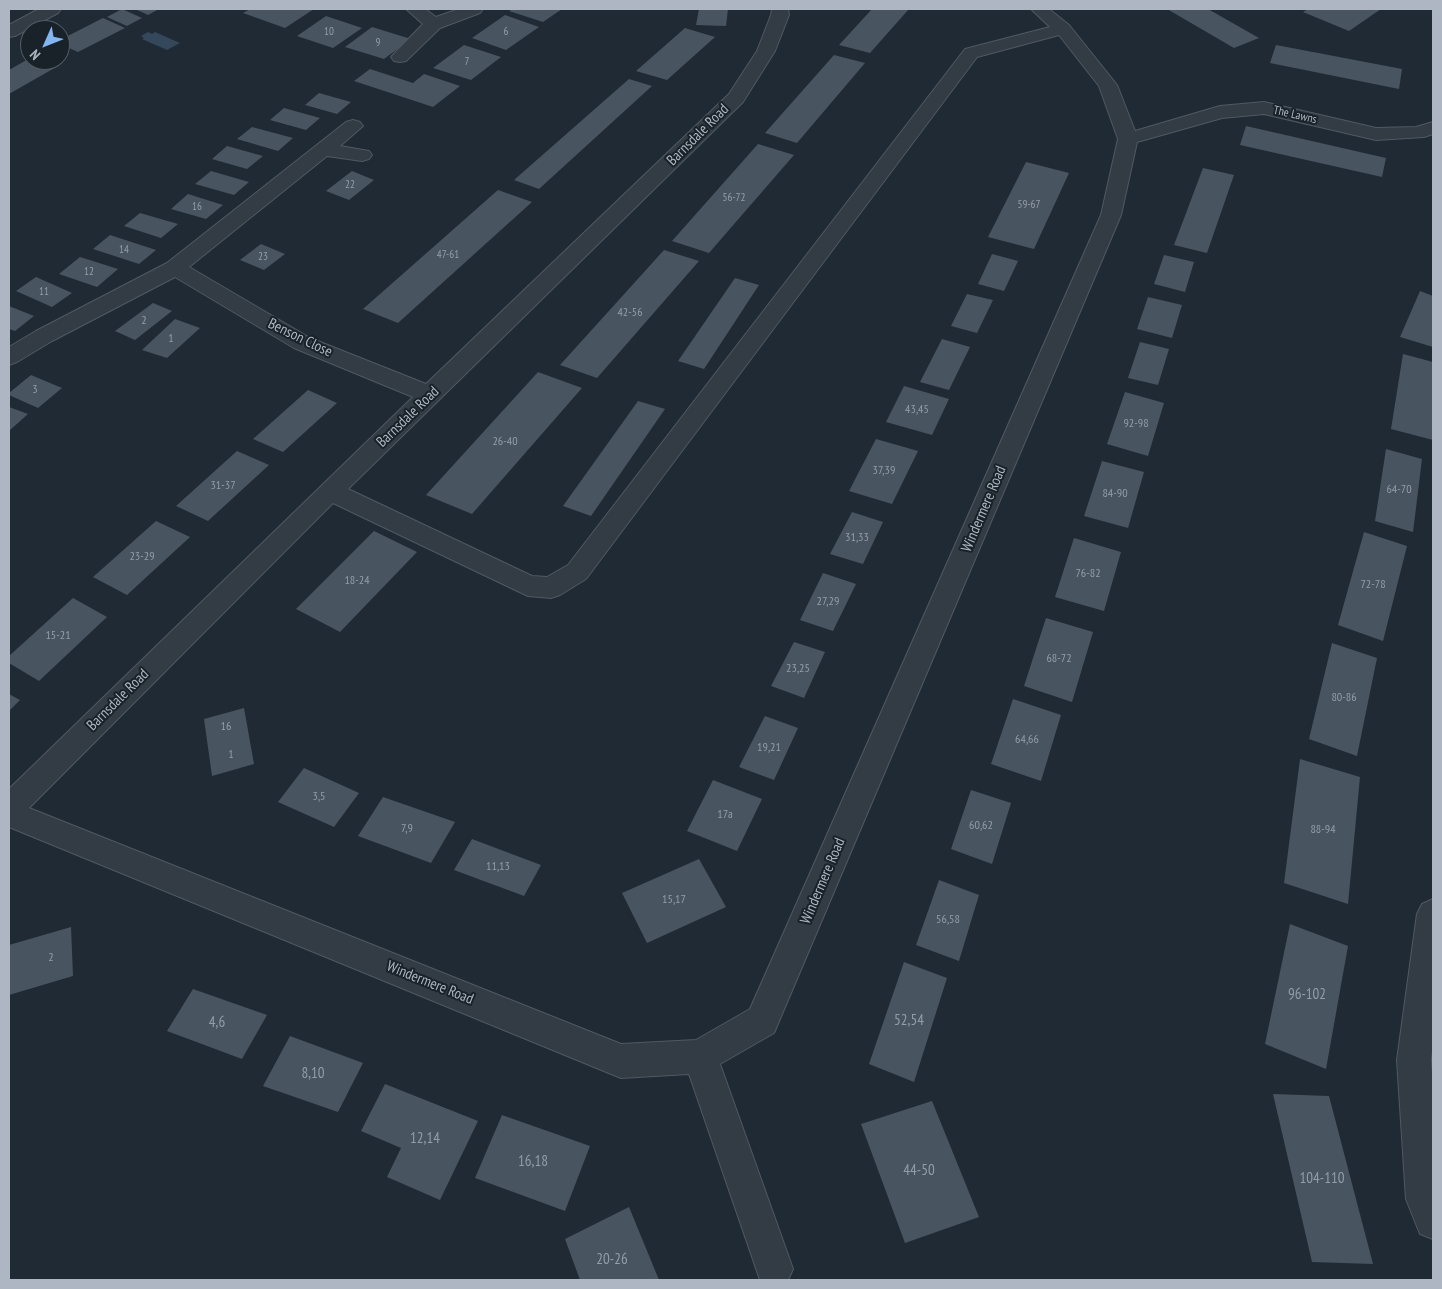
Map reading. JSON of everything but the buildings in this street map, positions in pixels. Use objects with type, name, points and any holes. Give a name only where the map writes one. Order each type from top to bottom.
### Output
[{"type":"street","points":[[9,32],[52,9]]},
{"type":"street","points":[[414,9],[434,24]]},
{"type":"street","points":[[400,58],[434,24],[474,9]]},
{"type":"street","name":"Barnsdale Road","points":[[9,808],[330,491],[432,395],[736,98],[766,51],[780,15],[780,9]]},
{"type":"street","points":[[1039,9],[1063,29],[1108,85],[1128,139]]},
{"type":"street","points":[[330,491],[528,586],[552,588],[577,572],[971,53],[1063,29]]},
{"type":"street","name":"The Lawns","points":[[1128,139],[1220,112],[1264,108],[1376,134],[1417,133],[1433,128]]},
{"type":"street","points":[[9,357],[44,336],[175,268],[353,126]]},
{"type":"street","name":"Windermere Road","points":[[9,812],[621,1061],[700,1057],[762,1020],[1111,216],[1128,139]]},
{"type":"street","points":[[324,150],[362,156]]},
{"type":"street","name":"Benson Close","points":[[175,268],[302,343],[432,395]]},
{"type":"street","points":[[1433,914],[1414,1060],[1424,1199],[1433,1221]]},
{"type":"street","points":[[700,1057],[774,1269]]},
{"type":"water","points":[[148,32],[152,34],[155,32],[180,43],[167,50],[142,39],[144,38],[141,36]]}]
